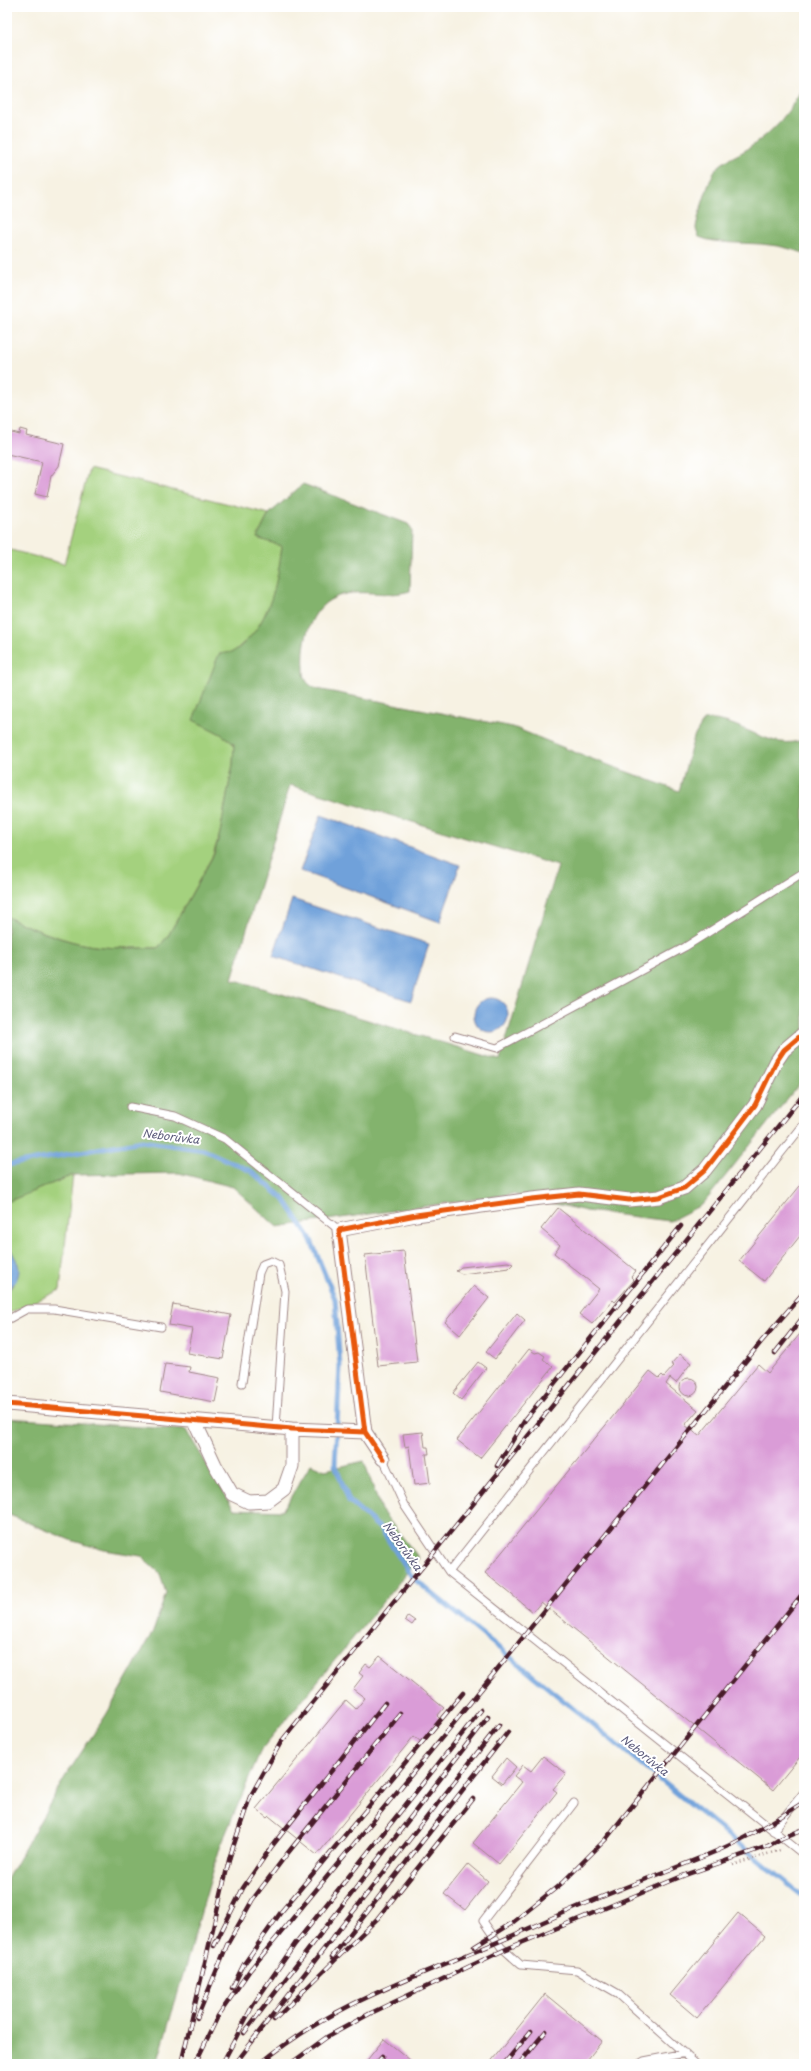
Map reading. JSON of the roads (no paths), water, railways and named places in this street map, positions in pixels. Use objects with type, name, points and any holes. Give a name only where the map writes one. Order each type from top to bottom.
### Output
[{"type":"street","points":[[383,1459],[360,1432],[339,1230],[416,1215],[532,1199],[579,1194],[629,1200],[659,1197],[684,1188],[705,1170],[729,1139],[755,1105],[776,1062],[784,1050],[804,1033]]},
{"type":"street","points":[[7,1404],[316,1431],[360,1432]]},
{"type":"street","points":[[194,1420],[215,1465],[232,1494],[248,1502],[268,1502],[284,1489],[292,1466],[292,1429]]},
{"type":"lane","points":[[455,1036],[497,1048],[685,947],[804,872]]},
{"type":"lane","points":[[130,1107],[175,1116],[225,1139],[339,1230]]},
{"type":"lane","points":[[449,1572],[804,1124]]},
{"type":"lane","points":[[242,1383],[259,1274],[263,1264],[271,1261],[279,1265],[285,1291],[276,1427]]},
{"type":"lane","points":[[7,1320],[27,1309],[54,1309],[161,1327]]},
{"type":"lane","points":[[383,1459],[404,1504],[449,1572],[804,1855]]},
{"type":"lane","points":[[773,1831],[804,1792]]},
{"type":"lane","points":[[574,1803],[483,1921],[501,1947],[521,1965],[576,1970],[617,1993],[696,2064]]},
{"type":"lane","points":[[639,2064],[644,2061],[685,2053]]},
{"type":"water","points":[[321,815],[460,865],[440,922],[300,871]]},
{"type":"water","points":[[292,899],[429,944],[411,1001],[273,956]]},
{"type":"water","points":[[491,998],[503,1003],[508,1015],[503,1027],[491,1032],[479,1027],[474,1015],[479,1003]]},
{"type":"water","points":[[7,1245],[17,1261],[19,1270],[17,1279],[7,1291]]},
{"type":"waterway","name":"Neborůvka","points":[[7,1165],[142,1141],[204,1150],[251,1171],[284,1199],[310,1238],[335,1299],[340,1366],[335,1465],[349,1501],[381,1529],[412,1577],[804,1897]]},
{"type":"railway","points":[[181,2064],[230,1856],[250,1797],[281,1742],[804,1094]]},
{"type":"railway","points":[[497,1466],[525,1420],[681,1226]]},
{"type":"railway","points":[[195,2064],[218,2016],[250,1970],[453,1724],[761,1342],[804,1292]]},
{"type":"railway","points":[[775,1353],[804,1316]]},
{"type":"railway","points":[[474,1947],[512,1923],[562,1883],[605,1840],[804,1592]]},
{"type":"railway","points":[[232,1988],[244,1964],[281,1912],[463,1693]]},
{"type":"railway","points":[[214,1946],[243,1888],[272,1846],[385,1703]]},
{"type":"railway","points":[[222,2064],[253,2005],[295,1944],[481,1710]]},
{"type":"railway","points":[[197,2018],[227,1945],[253,1899],[287,1854],[400,1714]]},
{"type":"railway","points":[[244,2033],[488,1717]]},
{"type":"railway","points":[[252,2041],[499,1725]]},
{"type":"railway","points":[[332,1957],[508,1732]]},
{"type":"railway","points":[[274,2020],[377,1919],[473,1799]]},
{"type":"railway","points":[[260,2064],[284,2045],[310,2028],[362,1999],[504,1940],[577,1907],[719,1850],[752,1834],[804,1802]]},
{"type":"railway","points":[[290,2064],[327,2037],[371,2013],[504,1950],[685,1875],[768,1846],[782,1838],[804,1829]]},
{"type":"railway","points":[[504,2064],[531,2031]]},
{"type":"railway","points":[[519,2064],[546,2031]]},
{"type":"railway","points":[[235,2064],[255,2038]]},
{"type":"railway","points":[[376,2064],[382,2057]]}]
